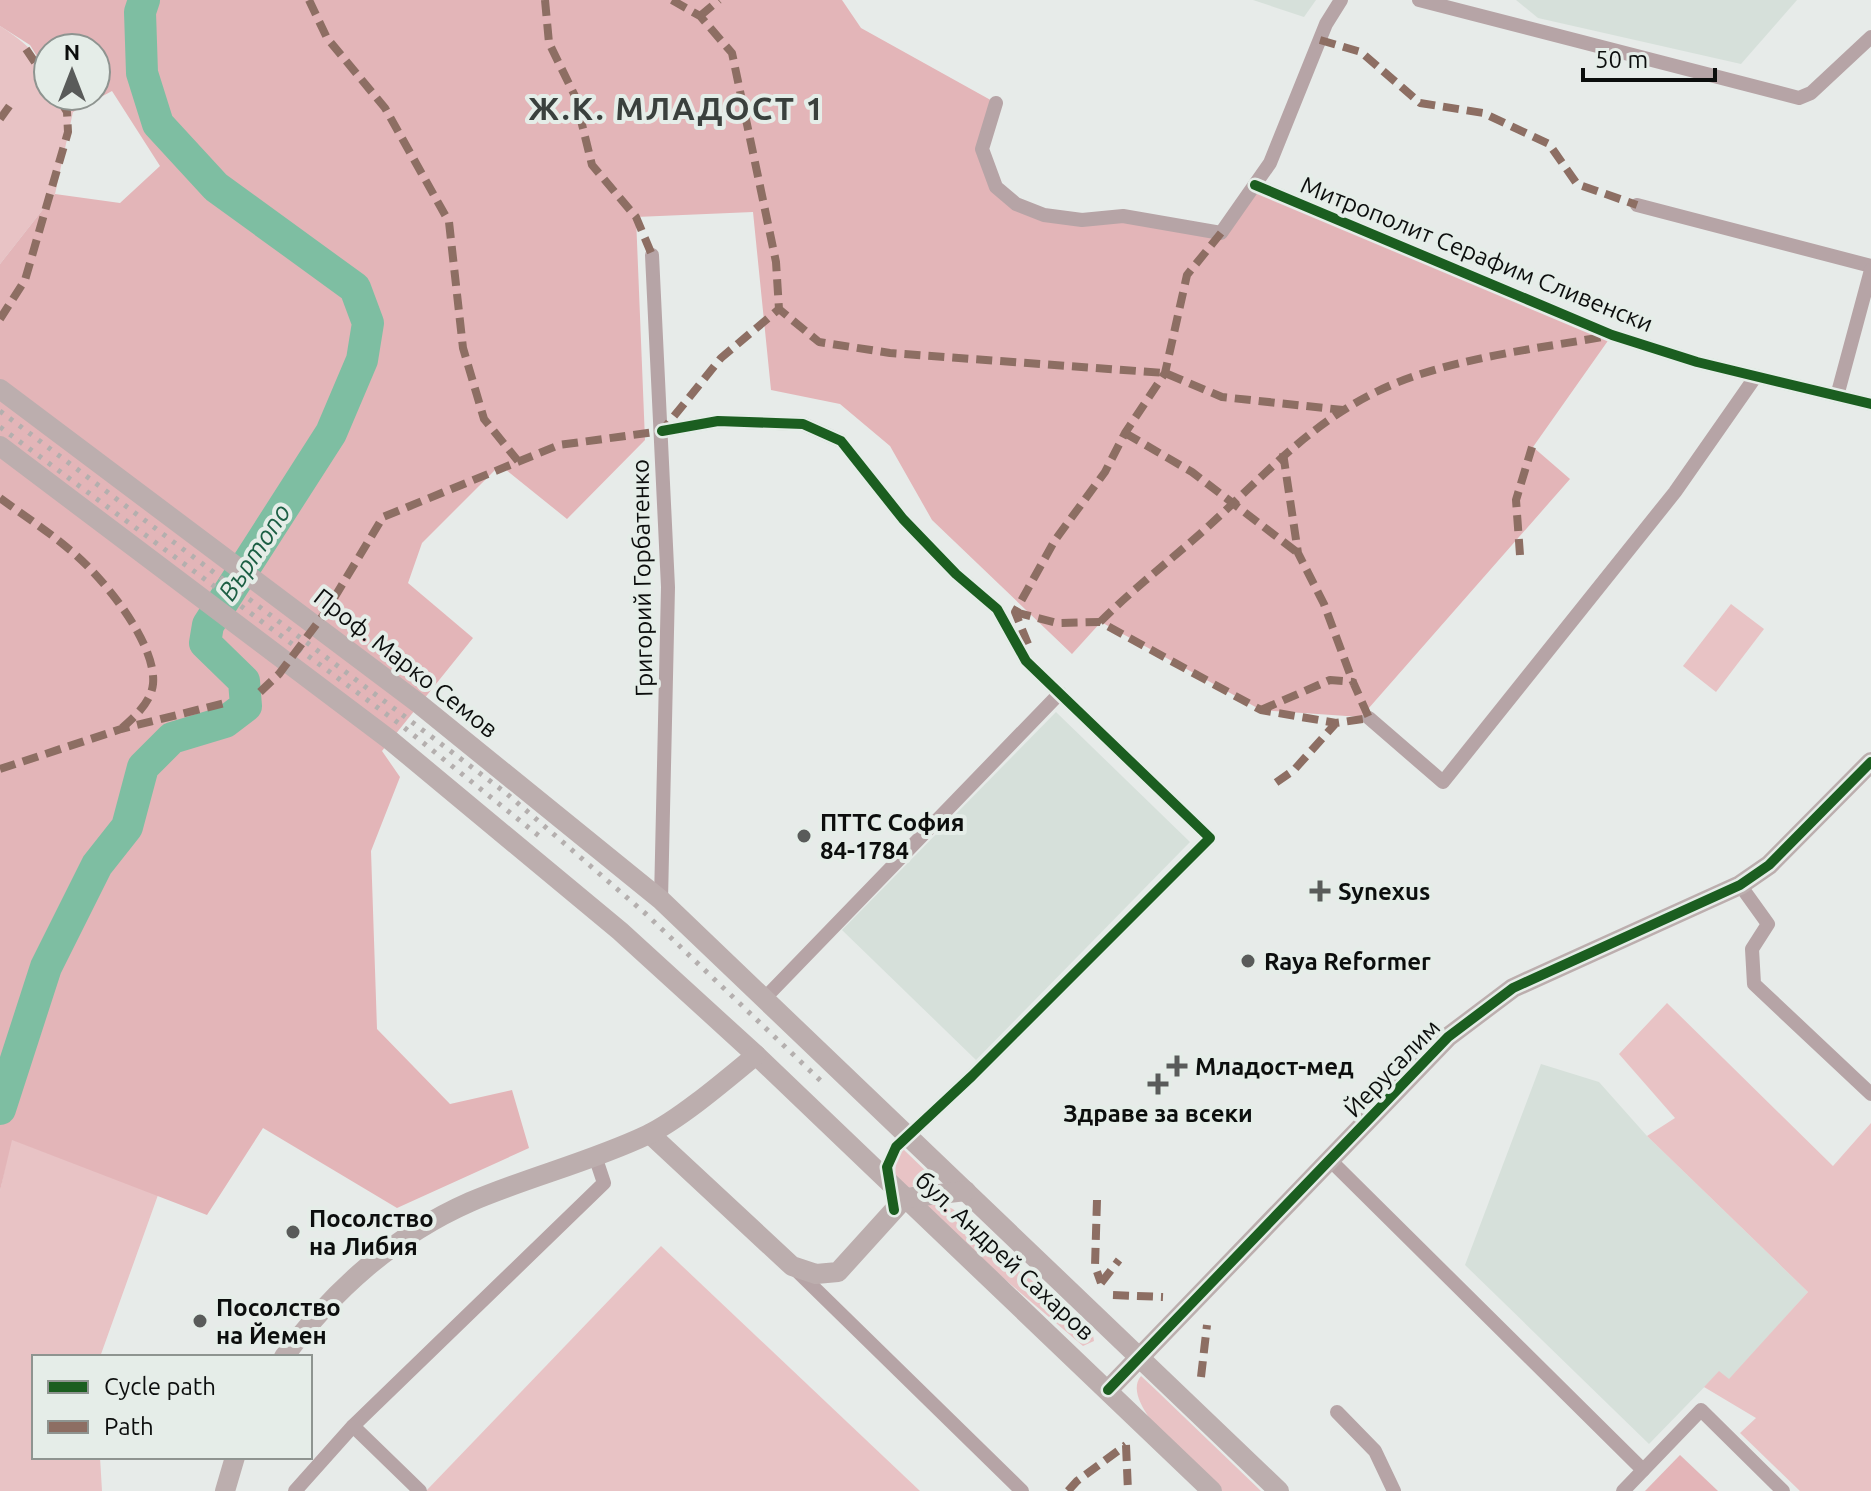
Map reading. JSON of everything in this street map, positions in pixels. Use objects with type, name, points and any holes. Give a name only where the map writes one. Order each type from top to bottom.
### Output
[{"type":"main road","name":"Проф. Марко Семов","points":[[0,389],[418,703],[661,900],[764,999]]},
{"type":"main road","points":[[0,446],[390,740],[620,931],[756,1055],[650,1134],[468,1203],[411,1233],[358,1275],[322,1310],[286,1355]]},
{"type":"main road","name":"Йерусалим","points":[[1108,1390],[1448,1037],[1513,988],[1740,885],[1769,865],[1871,762]]},
{"type":"main road","name":"бул. Андрей Сахаров","points":[[764,999],[1279,1491]]},
{"type":"main road","name":"бул. Андрей Сахаров","points":[[756,1055],[896,1197],[1108,1390],[1212,1491]]},
{"type":"main road","points":[[650,1134],[792,1266],[816,1274],[838,1272],[896,1197],[966,1191]]},
{"type":"main road","points":[[225,1491],[234,1459]]},
{"type":"street","points":[[996,103],[982,149],[996,187],[1016,204],[1044,215],[1082,220],[1123,216],[1221,233],[1270,163],[1326,24],[1341,0]]},
{"type":"street","points":[[1419,0],[1799,98],[1811,93],[1871,37]]},
{"type":"street","points":[[1455,0],[1468,14]]},
{"type":"street","name":"Митрополит Серафим Сливенски","points":[[1255,185],[1612,335],[1756,376],[1871,404]]},
{"type":"street","points":[[1637,205],[1871,268],[1837,396]]},
{"type":"street","name":"Григорий Горбатенко","points":[[652,255],[668,587],[661,900]]},
{"type":"street","points":[[1369,718],[1443,782],[1675,492],[1756,376]]},
{"type":"street","points":[[662,431],[718,421],[803,424],[841,441],[903,519],[956,574],[997,609],[1026,661],[1210,838],[907,1136],[889,1158],[896,1197]]},
{"type":"street","points":[[764,999],[1060,693]]},
{"type":"street","points":[[1740,885],[1768,924],[1752,949],[1754,984],[1871,1094]]},
{"type":"street","points":[[295,1491],[353,1426],[604,1183],[595,1156]]},
{"type":"street","points":[[1331,1161],[1643,1470]]},
{"type":"street","points":[[792,1266],[1022,1491]]},
{"type":"street","points":[[1623,1491],[1701,1410],[1783,1491]]},
{"type":"street","points":[[1337,1412],[1375,1451],[1394,1491]]},
{"type":"street","points":[[353,1426],[420,1491]]},
{"type":"shaded area","points":[[0,0],[842,0],[861,28],[996,103],[982,149],[996,187],[1044,215],[1123,216],[1221,233],[1255,185],[1612,335],[1533,447],[1570,479],[1361,717],[1261,710],[1101,622],[1072,654],[932,520],[890,446],[840,404],[771,390],[753,212],[636,217],[645,440],[567,519],[500,465],[422,543],[408,583],[473,638],[382,751],[400,777],[371,851],[377,1029],[450,1104],[512,1090],[529,1148],[397,1208],[263,1128],[207,1215],[12,1140],[0,1191],[0,264],[55,194],[120,203],[160,166],[112,91],[112,32],[32,32],[32,48],[0,26]]},
{"type":"shaded area","points":[[1253,0],[1316,0],[1304,17]]},
{"type":"shaded area","points":[[1516,0],[1797,0],[1741,64],[1538,18]]},
{"type":"shaded area","points":[[0,26],[32,52],[32,112],[73,112],[55,194],[0,264]]},
{"type":"shaded area","points":[[1731,604],[1764,629],[1716,692],[1683,666]]},
{"type":"shaded area","points":[[1056,712],[1190,842],[976,1060],[842,930]]},
{"type":"shaded area","points":[[1667,1003],[1833,1166],[1871,1123],[1871,1491],[1800,1491],[1740,1433],[1756,1418],[1704,1387],[1719,1371],[1729,1379],[1808,1292],[1647,1136],[1675,1118],[1619,1054]]},
{"type":"shaded area","points":[[1541,1064],[1599,1082],[1647,1136],[1808,1292],[1729,1380],[1719,1372],[1649,1444],[1465,1265]]},
{"type":"shaded area","points":[[11,1139],[158,1195],[101,1355],[32,1355],[32,1459],[100,1459],[102,1491],[0,1491],[0,1191]]},
{"type":"shaded area","points":[[903,1149],[930,1175],[928,1184],[905,1188],[895,1176],[896,1159]]},
{"type":"shaded area","points":[[934,1201],[953,1209],[1018,1270],[1092,1330],[1094,1341],[1083,1346],[961,1242],[923,1203]]},
{"type":"shaded area","points":[[661,1246],[920,1491],[426,1491]]},
{"type":"shaded area","points":[[1141,1376],[1261,1491],[1222,1491],[1181,1454],[1151,1420],[1141,1403],[1137,1388]]},
{"type":"shaded area","points":[[1680,1455],[1718,1491],[1645,1491]]},
{"type":"waterway","name":"Въртопо","points":[[0,1109],[46,967],[97,865],[127,827],[143,767],[172,738],[225,722],[246,706],[244,681],[205,643],[208,625],[331,433],[362,360],[368,323],[355,288],[216,187],[158,124],[142,73],[140,12],[144,0]]},
{"type":"railway","points":[[0,411],[506,793],[646,914],[823,1083]]},
{"type":"railway","points":[[0,427],[401,725],[539,836]]},
{"type":"marked path","points":[[309,0],[327,38],[385,108],[449,222],[463,348],[484,419],[518,461]]},
{"type":"marked path","points":[[545,0],[549,43],[575,96],[592,165],[636,217],[652,255]]},
{"type":"marked path","points":[[672,0],[700,16],[732,53],[776,262],[779,309],[819,342],[890,353],[1165,373],[1222,397],[1343,410]]},
{"type":"marked path","points":[[700,16],[719,0]]},
{"type":"marked path","points":[[1320,40],[1361,52],[1420,103],[1483,113],[1549,144],[1577,184],[1637,205]]},
{"type":"marked path","points":[[26,49],[32,58]]},
{"type":"marked path","points":[[0,119],[13,101]]},
{"type":"marked path","points":[[0,319],[25,280],[68,132],[67,112]]},
{"type":"marked path","points":[[1028,644],[1015,612],[1055,540],[1105,472],[1125,433],[1165,373],[1187,275],[1221,233]]},
{"type":"marked path","points":[[260,692],[279,674],[325,613],[383,517],[559,445],[662,431],[721,358],[779,309]]},
{"type":"marked path","points":[[1100,622],[1284,456],[1351,406],[1402,381],[1459,363],[1608,336]]},
{"type":"marked path","points":[[1125,433],[1192,472],[1298,553]]},
{"type":"marked path","points":[[1520,555],[1516,500],[1532,447]]},
{"type":"marked path","points":[[1283,453],[1298,553],[1324,604],[1353,682]]},
{"type":"marked path","points":[[0,498],[83,561],[137,630],[152,667],[152,691],[121,729]]},
{"type":"marked path","points":[[1015,612],[1057,623],[1100,622],[1261,710],[1336,723]]},
{"type":"marked path","points":[[1261,710],[1330,680],[1353,682],[1369,718],[1336,723],[1294,770],[1274,784]]},
{"type":"marked path","points":[[0,769],[121,729],[225,703]]},
{"type":"marked path","points":[[1097,1200],[1095,1266],[1101,1283]]},
{"type":"marked path","points":[[1101,1283],[1119,1260]]},
{"type":"marked path","points":[[1113,1295],[1163,1297]]},
{"type":"marked path","points":[[1201,1377],[1207,1325]]},
{"type":"marked path","points":[[1126,1445],[1128,1491]]},
{"type":"marked path","points":[[1068,1491],[1126,1445]]},
{"type":"cycle path","points":[[1255,185],[1612,335],[1697,362],[1871,404]]},
{"type":"cycle path","points":[[662,431],[718,421],[803,424],[841,441],[903,519],[956,574],[997,609],[1026,661],[1210,838],[972,1076],[896,1147],[887,1167],[894,1210]]},
{"type":"cycle path","points":[[1108,1390],[1448,1037],[1513,988],[1740,885],[1769,865],[1871,762]]},
{"type":"place","name":"ПТТС София 84-1784","points":[[804,836]]},
{"type":"place","name":"Synexus","points":[[1320,891]]},
{"type":"place","name":"Raya Reformer","points":[[1248,961]]},
{"type":"place","name":"Младост-мед","points":[[1177,1066]]},
{"type":"place","name":"Здраве за всеки","points":[[1158,1084]]},
{"type":"place","name":"Посолство на Либия","points":[[293,1232]]},
{"type":"place","name":"Посолство на Йемен","points":[[200,1321]]},
{"type":"district","name":"Ж.К. МЛАДОСТ 1","points":[[677,108]]}]
